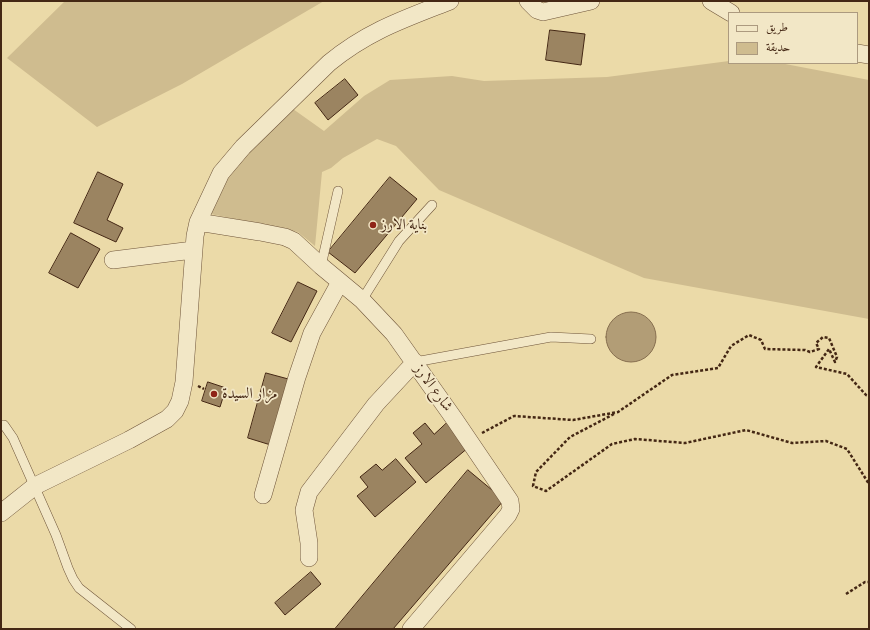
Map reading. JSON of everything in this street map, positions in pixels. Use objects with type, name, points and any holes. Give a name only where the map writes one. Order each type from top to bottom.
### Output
[{"type":"street","points":[[1,513],[35,486],[129,440],[167,419],[175,411],[180,401],[184,382],[193,250],[198,222],[222,173],[243,147],[329,63],[354,44],[376,31],[414,14],[450,1]]},
{"type":"street","points":[[528,1],[537,10],[543,12],[591,1]]},
{"type":"street","points":[[711,1],[729,12]]},
{"type":"street","points":[[858,53],[869,54]]},
{"type":"street","name":"شارع الارز","points":[[198,222],[260,232],[285,237],[294,241],[362,300],[394,334],[510,501],[511,509],[508,515],[411,629]]},
{"type":"street","points":[[113,260],[193,250]]},
{"type":"street","points":[[263,495],[297,377],[312,333],[340,282]]},
{"type":"street","points":[[309,558],[309,543],[304,510],[309,492],[376,404],[414,362]]},
{"type":"lane","points":[[321,266],[338,191]]},
{"type":"lane","points":[[362,300],[400,241],[432,205]]},
{"type":"lane","points":[[414,362],[551,337],[591,339]]},
{"type":"lane","points":[[1,425],[4,425],[13,438],[56,535],[73,579],[79,588],[131,629]]},
{"type":"path","points":[[869,396],[866,395],[847,374],[816,367],[829,349],[835,362],[837,357],[829,338],[823,337],[816,343],[819,349],[810,352],[806,350],[765,349],[761,340],[749,335],[731,346],[718,368],[672,375],[618,412],[570,437],[536,472],[533,486],[546,491],[612,444],[634,439],[686,444],[746,430],[792,444],[826,441],[848,449],[869,484]]},
{"type":"path","points":[[469,440],[514,416],[573,420],[618,412]]},
{"type":"path","points":[[846,594],[865,582],[869,582]]},
{"type":"green space","points":[[65,1],[324,1],[182,84],[97,127],[7,58]]},
{"type":"green space","points":[[728,61],[728,64],[785,64],[869,80],[869,319],[644,278],[439,190],[396,146],[377,139],[343,158],[331,168],[322,172],[315,246],[298,232],[211,214],[227,180],[250,149],[293,109],[324,131],[364,96],[390,80],[452,76],[484,81],[607,77]]},
{"type":"shaded area","points":[[631,312],[641,314],[649,319],[654,327],[656,337],[654,347],[649,355],[641,360],[631,362],[621,360],[613,355],[608,347],[606,337],[608,327],[613,319],[621,314]]},
{"type":"building","points":[[550,30],[585,34],[581,65],[546,60]]},
{"type":"building","points":[[345,79],[358,95],[328,120],[315,103]]},
{"type":"building","points":[[98,172],[123,184],[107,220],[123,228],[116,242],[74,223]]},
{"type":"building","name":"بناية الارز","points":[[390,177],[417,199],[355,273],[328,252]]},
{"type":"building","points":[[71,233],[100,249],[78,288],[49,273]]},
{"type":"building","points":[[298,282],[317,291],[291,342],[272,333]]},
{"type":"building","points":[[266,373],[292,380],[274,446],[248,438]]},
{"type":"building","name":"مزار السيدة","points":[[208,382],[226,388],[220,407],[202,401]]},
{"type":"building","points":[[448,422],[469,447],[426,483],[405,458],[422,444],[413,433],[425,423],[434,434]]},
{"type":"building","points":[[396,459],[416,482],[375,517],[357,496],[368,487],[360,477],[376,464],[382,470]]},
{"type":"building","points":[[468,470],[504,500],[393,629],[335,629]]},
{"type":"building","points":[[311,572],[321,584],[285,615],[275,603]]},
{"type":"place","name":"بناية الارز","points":[[373,225]]},
{"type":"place","name":"مزار السيدة","points":[[214,394]]}]
